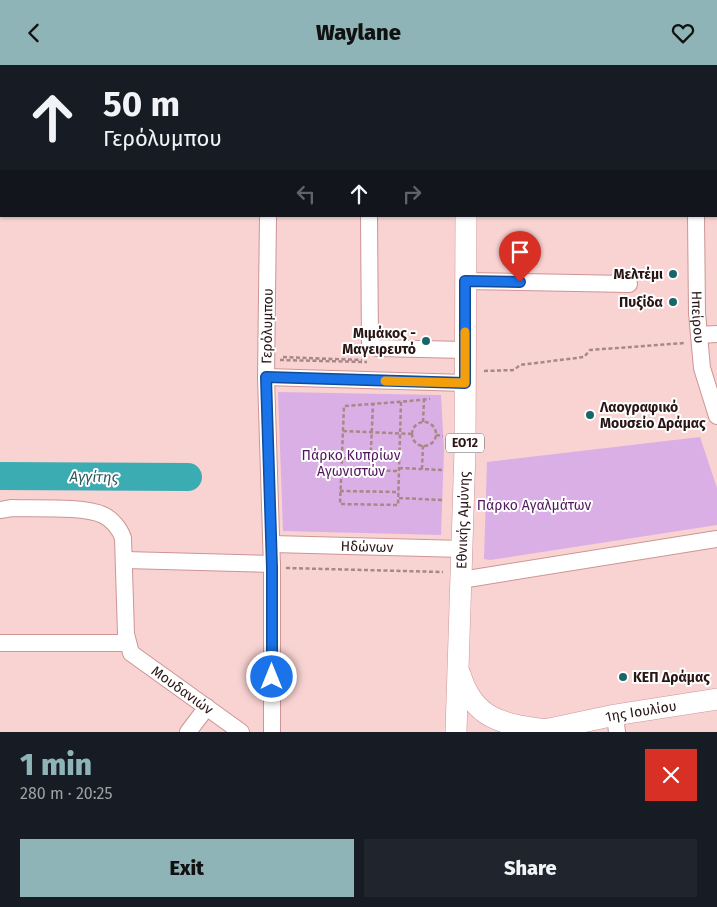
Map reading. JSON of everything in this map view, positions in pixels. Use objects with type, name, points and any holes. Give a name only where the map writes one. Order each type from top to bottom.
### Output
[{"type":"main road","name":"Εθνικής Αμύνης","points":[[456,732],[463,549],[466,217]]},
{"type":"main road","name":"ΕΟ12","points":[[458,669],[470,699],[480,711],[504,723],[541,731]]},
{"type":"main road","name":"1ης Ιουλίου","points":[[541,731],[616,723],[717,699]]},
{"type":"street","name":"Γερόλυμπου","points":[[268,217],[266,377],[272,558],[272,732]]},
{"type":"street","points":[[369,217],[370,345],[377,348],[465,350]]},
{"type":"street","name":"Ηπείρου","points":[[696,217],[699,339],[703,372],[716,410]]},
{"type":"street","points":[[465,281],[629,284]]},
{"type":"street","points":[[699,339],[717,334]]},
{"type":"street","points":[[266,377],[465,377]]},
{"type":"street","points":[[0,510],[70,510],[102,514],[109,519],[121,532],[125,560],[128,643],[0,643]]},
{"type":"street","points":[[462,577],[717,539]]},
{"type":"street","name":"Ηδώνων","points":[[125,560],[272,558],[463,549]]},
{"type":"street","name":"Μουδανιών","points":[[128,643],[134,657],[241,732]]},
{"type":"street","points":[[188,732],[207,707]]},
{"type":"path","points":[[465,377],[514,370],[520,365],[584,357],[590,350],[699,339]]},
{"type":"path","points":[[266,358],[369,362]]},
{"type":"path","points":[[401,402],[398,505],[340,504],[344,406],[433,399]]},
{"type":"path","points":[[423,422],[424,400]]},
{"type":"path","points":[[370,471],[373,404]]},
{"type":"path","points":[[423,422],[415,427],[413,434],[415,441],[423,445],[432,443],[436,435]]},
{"type":"path","points":[[423,422],[432,426],[436,435]]},
{"type":"path","points":[[343,431],[413,434]]},
{"type":"path","points":[[436,435],[443,436]]},
{"type":"path","points":[[422,469],[423,445]]},
{"type":"path","points":[[342,458],[400,459]]},
{"type":"path","points":[[341,470],[443,470]]},
{"type":"path","points":[[340,491],[399,493]]},
{"type":"path","points":[[398,498],[442,499]]},
{"type":"path","points":[[272,558],[462,577]]},
{"type":"green space","name":"Πάρκο Κυπρίων Αγωνιστών","points":[[278,392],[441,395],[444,452],[441,535],[283,531]]},
{"type":"green space","name":"Πάρκο Αγαλμάτων","points":[[700,437],[717,488],[717,525],[490,560],[484,559],[487,462]]},
{"type":"waterway","name":"Αγγίτης","points":[[0,476],[188,477]]},
{"type":"slow traffic","points":[[385,381],[465,383],[465,332]]},
{"type":"place","name":"Μελτέμι","points":[[673,274]]},
{"type":"place","name":"Πυξίδα","points":[[673,302]]},
{"type":"place","name":"Μιμάκος - Μαγειρευτό","points":[[426,341]]},
{"type":"place","name":"Λαογραφικό Μουσείο Δράμας","points":[[590,415]]},
{"type":"place","name":"ΚΕΠ Δράμας","points":[[623,677]]},
{"type":"route","points":[[272,677],[272,568],[266,377],[465,383],[465,281],[520,282]]}]
